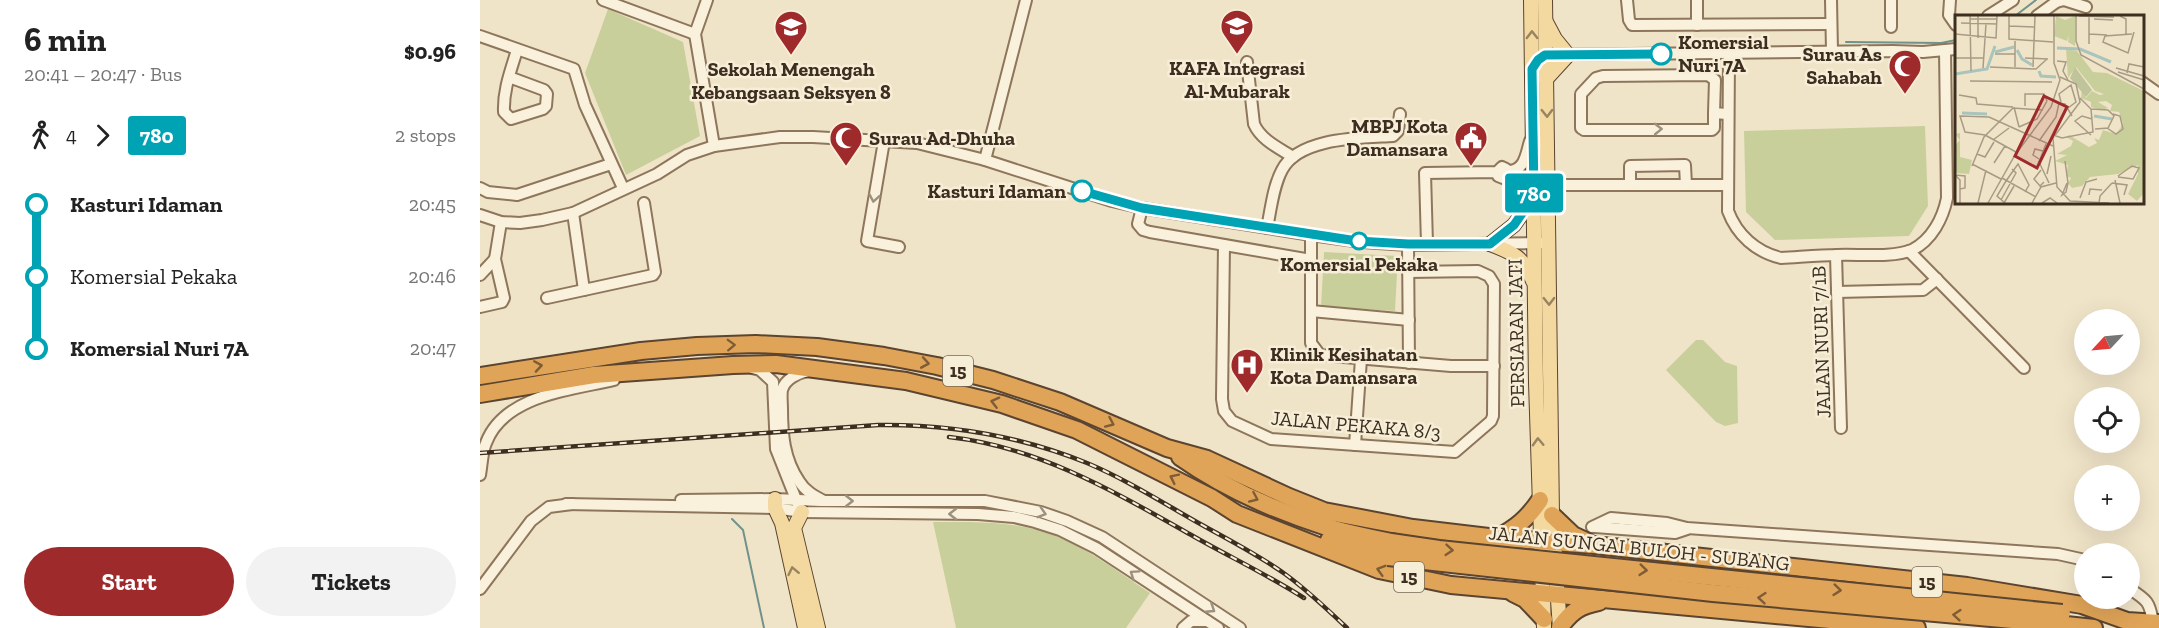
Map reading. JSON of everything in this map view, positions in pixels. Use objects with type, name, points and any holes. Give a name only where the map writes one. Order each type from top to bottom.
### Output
[{"type":"highway","name":"JALAN SUNGAI BULOH - SUBANG","points":[[480,376],[641,351],[697,346],[756,344],[817,347],[937,366],[993,380],[1060,402],[1167,448],[1207,459],[1324,511],[1413,528],[1497,538],[1594,545],[1967,586],[2082,605],[2127,621]]},
{"type":"highway","name":"JALAN SUNGAI BULOH - SUBANG","points":[[480,394],[594,375],[658,369],[776,364],[817,368],[906,381],[1002,404],[1077,430],[1228,505],[1335,542],[1388,557],[1713,593],[2060,619],[2156,623]]},
{"type":"highway","name":"JALAN SUNGAI BULOH - SUBANG","points":[[1167,448],[1209,477],[1289,513],[1329,528],[1391,542],[2060,619],[2094,628]]},
{"type":"highway","name":"JALAN SUNGAI BULOH - SUBANG","points":[[1212,498],[1237,514],[1378,570],[1451,585],[1917,628]]},
{"type":"highway","points":[[1540,500],[1529,516],[1518,526],[1497,538],[1509,551],[1514,565],[1513,577],[1504,591],[1525,599],[1544,623]]},
{"type":"highway","name":"JALAN SUNGAI BULOH - SUBANG","points":[[1552,515],[1574,535],[1594,545]]},
{"type":"highway","points":[[1590,598],[1582,585],[1580,576],[1583,566],[1588,558],[1612,547]]},
{"type":"highway","points":[[1560,628],[1568,616],[1578,608],[1612,600]]},
{"type":"main road","name":"PERSIARAN JATI","points":[[1531,0],[1540,500],[1547,542]]},
{"type":"main road","name":"PERSIARAN JATI","points":[[1545,0],[1552,515],[1547,542]]},
{"type":"main road","points":[[1545,20],[1555,39],[1568,55],[1546,79]]},
{"type":"main road","points":[[1490,244],[1514,225],[1534,196]]},
{"type":"main road","points":[[1490,244],[1513,253],[1523,261],[1535,286]]},
{"type":"main road","points":[[775,504],[782,523],[805,628]]},
{"type":"main road","points":[[799,507],[794,528],[818,628]]},
{"type":"main road","points":[[1547,542],[1550,594],[1560,628]]},
{"type":"main road","points":[[1544,623],[1550,594]]},
{"type":"street","points":[[603,0],[695,34]]},
{"type":"street","points":[[707,0],[695,34],[714,146]]},
{"type":"street","points":[[985,160],[1026,0]]},
{"type":"street","points":[[1627,0],[1629,20],[1632,25],[1831,24]]},
{"type":"street","points":[[1697,0],[1697,25]]},
{"type":"street","points":[[1831,0],[1832,51]]},
{"type":"street","points":[[1891,0],[1891,27]]},
{"type":"street","points":[[1950,0],[1949,15],[1955,24]]},
{"type":"street","points":[[1990,15],[2013,0]]},
{"type":"street","points":[[2038,15],[2057,1],[2064,0],[2084,2],[2092,15]]},
{"type":"street","points":[[480,36],[574,69],[585,105],[610,164],[623,188]]},
{"type":"street","points":[[1832,39],[1853,51]]},
{"type":"street","points":[[1798,52],[1832,39]]},
{"type":"street","points":[[509,77],[544,90],[547,94],[546,106],[511,119],[504,112],[503,99],[509,77],[517,50]]},
{"type":"street","points":[[1532,69],[1545,55],[1832,51],[1955,52]]},
{"type":"street","points":[[1945,51],[1945,67]]},
{"type":"street","points":[[1728,70],[1757,52]]},
{"type":"street","points":[[1729,53],[1728,211],[1736,229],[1747,240],[1768,255],[1781,258],[1909,251],[1933,231],[1952,197],[1951,80],[1945,67],[1936,58],[1923,52]]},
{"type":"street","points":[[1701,53],[1728,70]]},
{"type":"street","points":[[1945,67],[1955,53]]},
{"type":"street","points":[[1247,62],[1254,124],[1263,137],[1293,157]]},
{"type":"street","points":[[1708,75],[1715,80],[1714,112],[1712,130],[1584,130],[1581,128],[1581,94],[1596,78],[1603,76],[1708,75]]},
{"type":"street","points":[[2144,83],[2159,94]]},
{"type":"street","points":[[1714,112],[1727,114]]},
{"type":"street","points":[[1267,228],[1276,184],[1283,168],[1293,157],[1315,146],[1337,139],[1393,136],[1398,132],[1400,114]]},
{"type":"street","points":[[1427,244],[1425,173],[1516,170],[1523,162],[1533,129]]},
{"type":"street","points":[[480,215],[501,222],[533,222],[573,213],[657,174],[687,155],[714,146],[780,137],[917,143],[985,160],[1112,201],[1142,208],[1311,235],[1362,242],[1408,244],[1548,243]]},
{"type":"street","points":[[884,141],[867,241],[898,247]]},
{"type":"street","points":[[480,188],[488,192],[517,195],[610,164]]},
{"type":"street","points":[[1629,185],[1630,166],[1685,165],[1686,185]]},
{"type":"street","points":[[1548,185],[1728,185]]},
{"type":"street","points":[[547,298],[651,276],[655,272],[644,203]]},
{"type":"street","points":[[1142,208],[1138,224],[1143,230],[1311,260]]},
{"type":"street","points":[[573,213],[585,290]]},
{"type":"street","points":[[480,307],[502,302],[504,298],[495,259],[501,222]]},
{"type":"street","points":[[1311,235],[1311,343],[1320,355],[1451,366],[1494,366]]},
{"type":"street","points":[[1408,244],[1409,363]]},
{"type":"street","name":"JALAN PEKAKA 8/3","points":[[1224,245],[1222,399],[1224,411],[1232,421],[1271,439],[1455,452],[1494,416],[1494,284],[1489,276],[1478,271],[1408,272]]},
{"type":"street","points":[[1909,251],[2024,368]]},
{"type":"street","name":"JALAN NURI 7/1B","points":[[1836,255],[1841,428]]},
{"type":"street","points":[[480,275],[495,259]]},
{"type":"street","points":[[1837,292],[1923,290],[1937,279]]},
{"type":"street","points":[[1311,311],[1409,320]]},
{"type":"street","points":[[1355,445],[1361,359]]},
{"type":"street","points":[[733,365],[760,370],[772,382],[776,449],[799,507]]},
{"type":"street","points":[[817,368],[799,373],[782,389],[784,446],[798,480],[808,492],[824,501]]},
{"type":"street","points":[[480,475],[489,435],[505,416],[518,407],[548,396],[658,369]]},
{"type":"street","points":[[798,480],[799,507]]},
{"type":"street","points":[[799,507],[824,501],[985,501],[1041,512],[1102,537],[1240,628]]},
{"type":"street","points":[[480,589],[531,521],[549,507],[566,504],[775,504],[799,507],[978,514],[1035,522],[1060,530],[1096,548],[1218,628]]},
{"type":"street","points":[[1687,528],[1675,533],[1592,527],[1611,518],[1667,523],[1687,528],[2058,554],[2074,558]]},
{"type":"street","points":[[2140,595],[2150,606],[2156,623]]},
{"type":"street","points":[[1186,607],[1187,625],[1208,621]]},
{"type":"green space","points":[[608,9],[683,42],[700,136],[626,175],[585,73]]},
{"type":"green space","points":[[1925,126],[1928,206],[1909,236],[1775,240],[1746,212],[1744,131]]},
{"type":"green space","points":[[1324,252],[1398,256],[1395,311],[1321,307]]},
{"type":"green space","points":[[1696,340],[1703,340],[1725,362],[1737,366],[1738,423],[1725,426],[1716,422],[1666,370]]},
{"type":"green space","points":[[933,522],[973,522],[1038,530],[1068,541],[1150,593],[1126,628],[956,628]]},
{"type":"waterway","points":[[2016,15],[2036,0]]},
{"type":"waterway","points":[[1846,42],[1941,43],[1955,40]]},
{"type":"waterway","points":[[732,519],[743,530],[764,628]]},
{"type":"railway","points":[[480,453],[878,425],[958,429],[1010,439],[1087,463],[1129,483],[1274,567],[1309,593],[1347,628]]},
{"type":"railway","points":[[949,437],[1014,450],[1076,474],[1135,503],[1304,598]]},
{"type":"bus line","name":"780","points":[[1082,191],[1142,208],[1357,241],[1408,244],[1490,244],[1514,225],[1534,196],[1532,69],[1534,64],[1545,55],[1661,54]]},
{"type":"place","name":"Komersial Nuri 7A","points":[[1661,54]]},
{"type":"place","name":"KAFA Integrasi Al-Mubarak","points":[[1237,55]]},
{"type":"place","name":"Sekolah Menengah Kebangsaan Seksyen 8","points":[[791,56]]},
{"type":"place","name":"Surau As Sahabah","points":[[1905,95]]},
{"type":"place","name":"Surau Ad-Dhuha","points":[[846,167]]},
{"type":"place","name":"MBPJ Kota Damansara","points":[[1471,167]]},
{"type":"place","name":"Kasturi Idaman","points":[[1082,191]]},
{"type":"place","name":"Komersial Pekaka","points":[[1359,241]]},
{"type":"place","name":"Klinik Kesihatan Kota Damansara","points":[[1247,394]]}]
